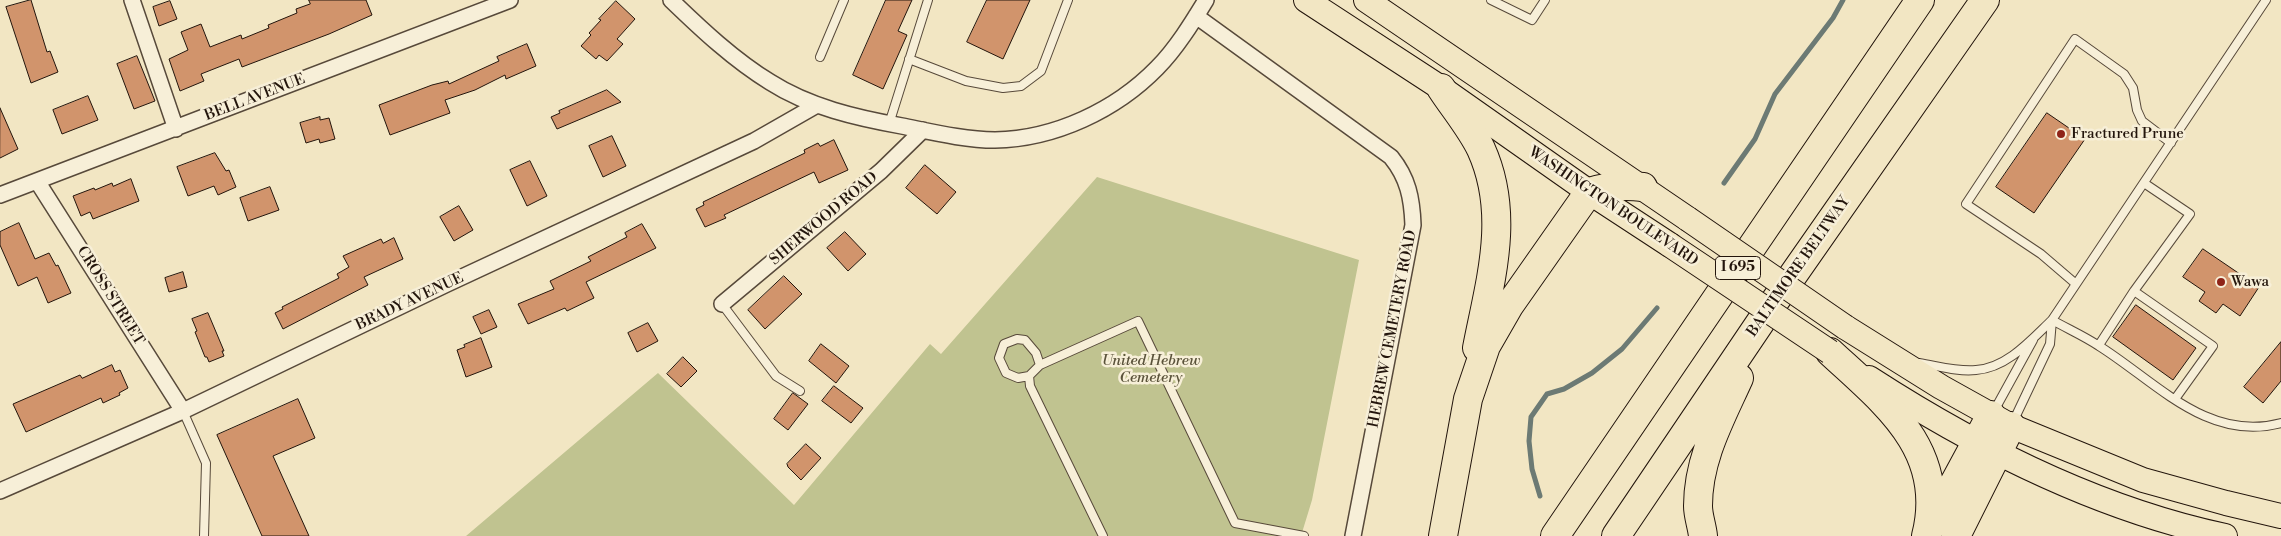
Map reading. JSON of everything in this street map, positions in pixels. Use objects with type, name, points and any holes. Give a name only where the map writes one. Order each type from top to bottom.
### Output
[{"type":"highway","name":"I 695","points":[[1555,536],[1920,0]]},
{"type":"highway","name":"BALTIMORE BELTWAY","points":[[1616,536],[1770,308],[1985,0]]},
{"type":"highway","points":[[1441,88],[1480,148],[1492,176],[1497,206],[1497,240],[1442,536]]},
{"type":"highway","points":[[1468,399],[1486,346],[1510,306],[1588,192],[1624,185],[1643,188]]},
{"type":"highway","points":[[1703,536],[1698,507],[1700,479],[1706,451],[1770,308]]},
{"type":"highway","points":[[1830,352],[1892,410],[1919,451],[1923,459],[1929,506],[1926,535]]},
{"type":"highway","points":[[1926,535],[1987,448],[2001,421]]},
{"type":"highway","points":[[1956,536],[1987,448]]},
{"type":"main road","name":"WASHINGTON BOULEVARD","points":[[1306,0],[1441,88],[1588,192],[1922,412],[1987,448],[2062,482],[2134,510],[2226,536]]},
{"type":"main road","points":[[1366,0],[1845,327],[1895,359],[2001,421],[2143,480],[2281,516]]},
{"type":"street","points":[[132,0],[176,129]]},
{"type":"street","name":"BELL AVENUE","points":[[0,195],[510,0]]},
{"type":"street","points":[[671,0],[732,54],[770,82],[817,105],[889,124],[994,140],[1020,138],[1048,132],[1081,120],[1110,105],[1158,67],[1206,0]]},
{"type":"street","name":"HEBREW CEMETERY ROAD","points":[[1196,16],[1391,157],[1401,170],[1408,186],[1412,204],[1411,234],[1353,536]]},
{"type":"street","name":"BRADY AVENUE","points":[[0,491],[183,411],[447,284],[754,141],[817,105]]},
{"type":"street","name":"SHERWOOD ROAD","points":[[722,304],[881,171],[923,130]]},
{"type":"street","name":"CROSS STREET","points":[[37,180],[183,411]]},
{"type":"lane","points":[[820,57],[844,0]]},
{"type":"lane","points":[[889,124],[928,0]]},
{"type":"lane","points":[[909,59],[966,81],[1003,88],[1021,86],[1041,71],[1068,0]]},
{"type":"lane","points":[[1490,0],[1532,20],[1545,0]]},
{"type":"lane","points":[[1895,359],[1962,370],[1978,370],[2005,361],[2036,336],[2052,320],[2266,0]]},
{"type":"lane","points":[[2076,284],[2041,254],[1966,204],[2075,39],[2124,74],[2133,88],[2137,110],[2142,121],[2171,143]]},
{"type":"lane","points":[[2098,345],[2134,291],[2190,214],[2144,183]]},
{"type":"lane","points":[[2134,291],[2213,346],[2175,399]]},
{"type":"lane","points":[[722,304],[776,376],[800,391]]},
{"type":"lane","points":[[2052,320],[2098,345],[2175,399],[2213,421],[2248,427],[2281,423]]},
{"type":"lane","points":[[2001,421],[2050,344],[2052,320]]},
{"type":"lane","points":[[1040,365],[1036,353],[1025,340],[1017,339],[1004,344],[999,358],[1006,373],[1018,378],[1029,376],[1040,365],[1138,321],[1236,523],[1304,536]]},
{"type":"lane","points":[[2001,421],[2036,336]]},
{"type":"lane","points":[[1029,376],[1030,386],[1102,536]]},
{"type":"lane","points":[[183,411],[206,463],[204,536]]},
{"type":"green space","name":"United Hebrew Cemetery","points":[[1097,177],[1359,260],[1312,500],[1301,536],[466,536],[658,373],[794,505],[930,344],[941,354]]},
{"type":"building","points":[[31,0],[47,52],[50,51],[58,72],[31,83],[6,7]]},
{"type":"building","points":[[309,0],[366,0],[372,15],[329,34],[242,67],[239,59],[201,74],[204,81],[180,91],[169,59],[188,50],[181,32],[201,24],[210,47],[241,35],[242,39],[269,28],[268,25],[297,13],[296,9],[310,4]]},
{"type":"building","points":[[886,0],[912,0],[898,31],[907,35],[883,89],[853,75]]},
{"type":"building","points":[[987,0],[1030,0],[1003,59],[967,42]]},
{"type":"building","points":[[170,1],[177,19],[159,26],[153,7]]},
{"type":"building","points":[[616,1],[635,19],[617,39],[623,44],[607,61],[599,55],[596,59],[581,46],[591,35],[589,33],[601,20],[599,19]]},
{"type":"building","points":[[527,44],[536,66],[506,79],[505,75],[475,90],[445,100],[450,113],[390,135],[379,105],[432,85],[448,81],[449,84],[499,61],[497,57]]},
{"type":"building","points":[[137,56],[155,101],[134,109],[117,64]]},
{"type":"building","points":[[607,90],[621,102],[557,129],[551,117],[560,113],[559,111]]},
{"type":"building","points":[[88,96],[98,120],[62,134],[53,110]]},
{"type":"building","points":[[0,108],[18,149],[0,158]]},
{"type":"building","points":[[2047,113],[2085,139],[2034,213],[1996,187]]},
{"type":"building","points":[[320,117],[320,120],[329,118],[335,139],[320,143],[319,139],[306,143],[300,123]]},
{"type":"building","points":[[612,136],[626,166],[603,177],[589,146]]},
{"type":"building","points":[[834,140],[848,170],[819,183],[814,172],[724,215],[726,218],[705,227],[696,209],[704,205],[703,202],[805,153],[804,150],[818,143],[820,146]]},
{"type":"building","points":[[215,153],[226,171],[229,170],[236,187],[218,195],[214,186],[188,196],[177,167]]},
{"type":"building","points":[[530,161],[547,196],[527,206],[510,170]]},
{"type":"building","points":[[925,165],[956,192],[937,214],[906,188]]},
{"type":"building","points":[[131,179],[139,201],[93,219],[90,212],[81,216],[73,196],[94,188],[95,190],[112,183],[113,186]]},
{"type":"building","points":[[270,187],[279,210],[248,221],[240,198]]},
{"type":"building","points":[[459,206],[473,230],[454,241],[440,217]]},
{"type":"building","points":[[19,223],[35,259],[49,253],[56,266],[58,265],[71,293],[48,303],[37,277],[18,286],[0,245],[0,232]]},
{"type":"building","points":[[642,224],[656,248],[586,282],[594,298],[567,311],[565,308],[528,324],[518,304],[554,289],[550,281],[591,261],[588,257],[627,237],[625,233]]},
{"type":"building","points":[[845,232],[866,254],[848,271],[827,248]]},
{"type":"building","points":[[394,238],[403,259],[364,277],[368,285],[283,329],[275,313],[283,309],[282,307],[339,278],[337,274],[349,267],[343,256],[381,239],[383,243]]},
{"type":"building","name":"Wawa","points":[[2203,249],[2259,287],[2240,316],[2223,304],[2216,313],[2199,301],[2205,292],[2183,277]]},
{"type":"building","points":[[183,272],[187,287],[169,292],[165,278]]},
{"type":"building","points":[[784,276],[802,294],[765,329],[748,310]]},
{"type":"building","points":[[2136,305],[2196,348],[2173,380],[2113,337]]},
{"type":"building","points":[[489,310],[497,327],[481,334],[473,317]]},
{"type":"building","points":[[208,313],[224,351],[222,351],[224,356],[209,362],[207,357],[205,357],[195,332],[197,331],[192,319]]},
{"type":"building","points":[[648,323],[658,341],[637,352],[628,333]]},
{"type":"building","points":[[481,338],[492,367],[466,377],[457,350]]},
{"type":"building","points":[[2281,342],[2281,381],[2263,403],[2244,387]]},
{"type":"building","points":[[821,344],[849,366],[836,383],[809,361]]},
{"type":"building","points":[[683,357],[697,371],[681,387],[667,374]]},
{"type":"building","points":[[112,365],[115,372],[120,370],[128,388],[119,393],[120,395],[103,403],[101,398],[26,432],[13,404],[80,375],[82,378]]},
{"type":"building","points":[[834,386],[863,408],[851,423],[822,401]]},
{"type":"building","points":[[793,393],[808,404],[788,430],[774,419]]},
{"type":"building","points":[[298,399],[315,438],[273,456],[309,536],[262,536],[217,435]]},
{"type":"building","points":[[806,444],[821,458],[801,480],[787,464]]},
{"type":"waterway","points":[[1724,183],[1755,139],[1775,94],[1833,18],[1843,0]]},
{"type":"waterway","points":[[1540,496],[1532,469],[1529,441],[1531,417],[1547,394],[1564,389],[1592,373],[1622,349],[1657,308]]},
{"type":"place","name":"Fractured Prune","points":[[2061,134]]},
{"type":"place","name":"Wawa","points":[[2221,282]]}]
